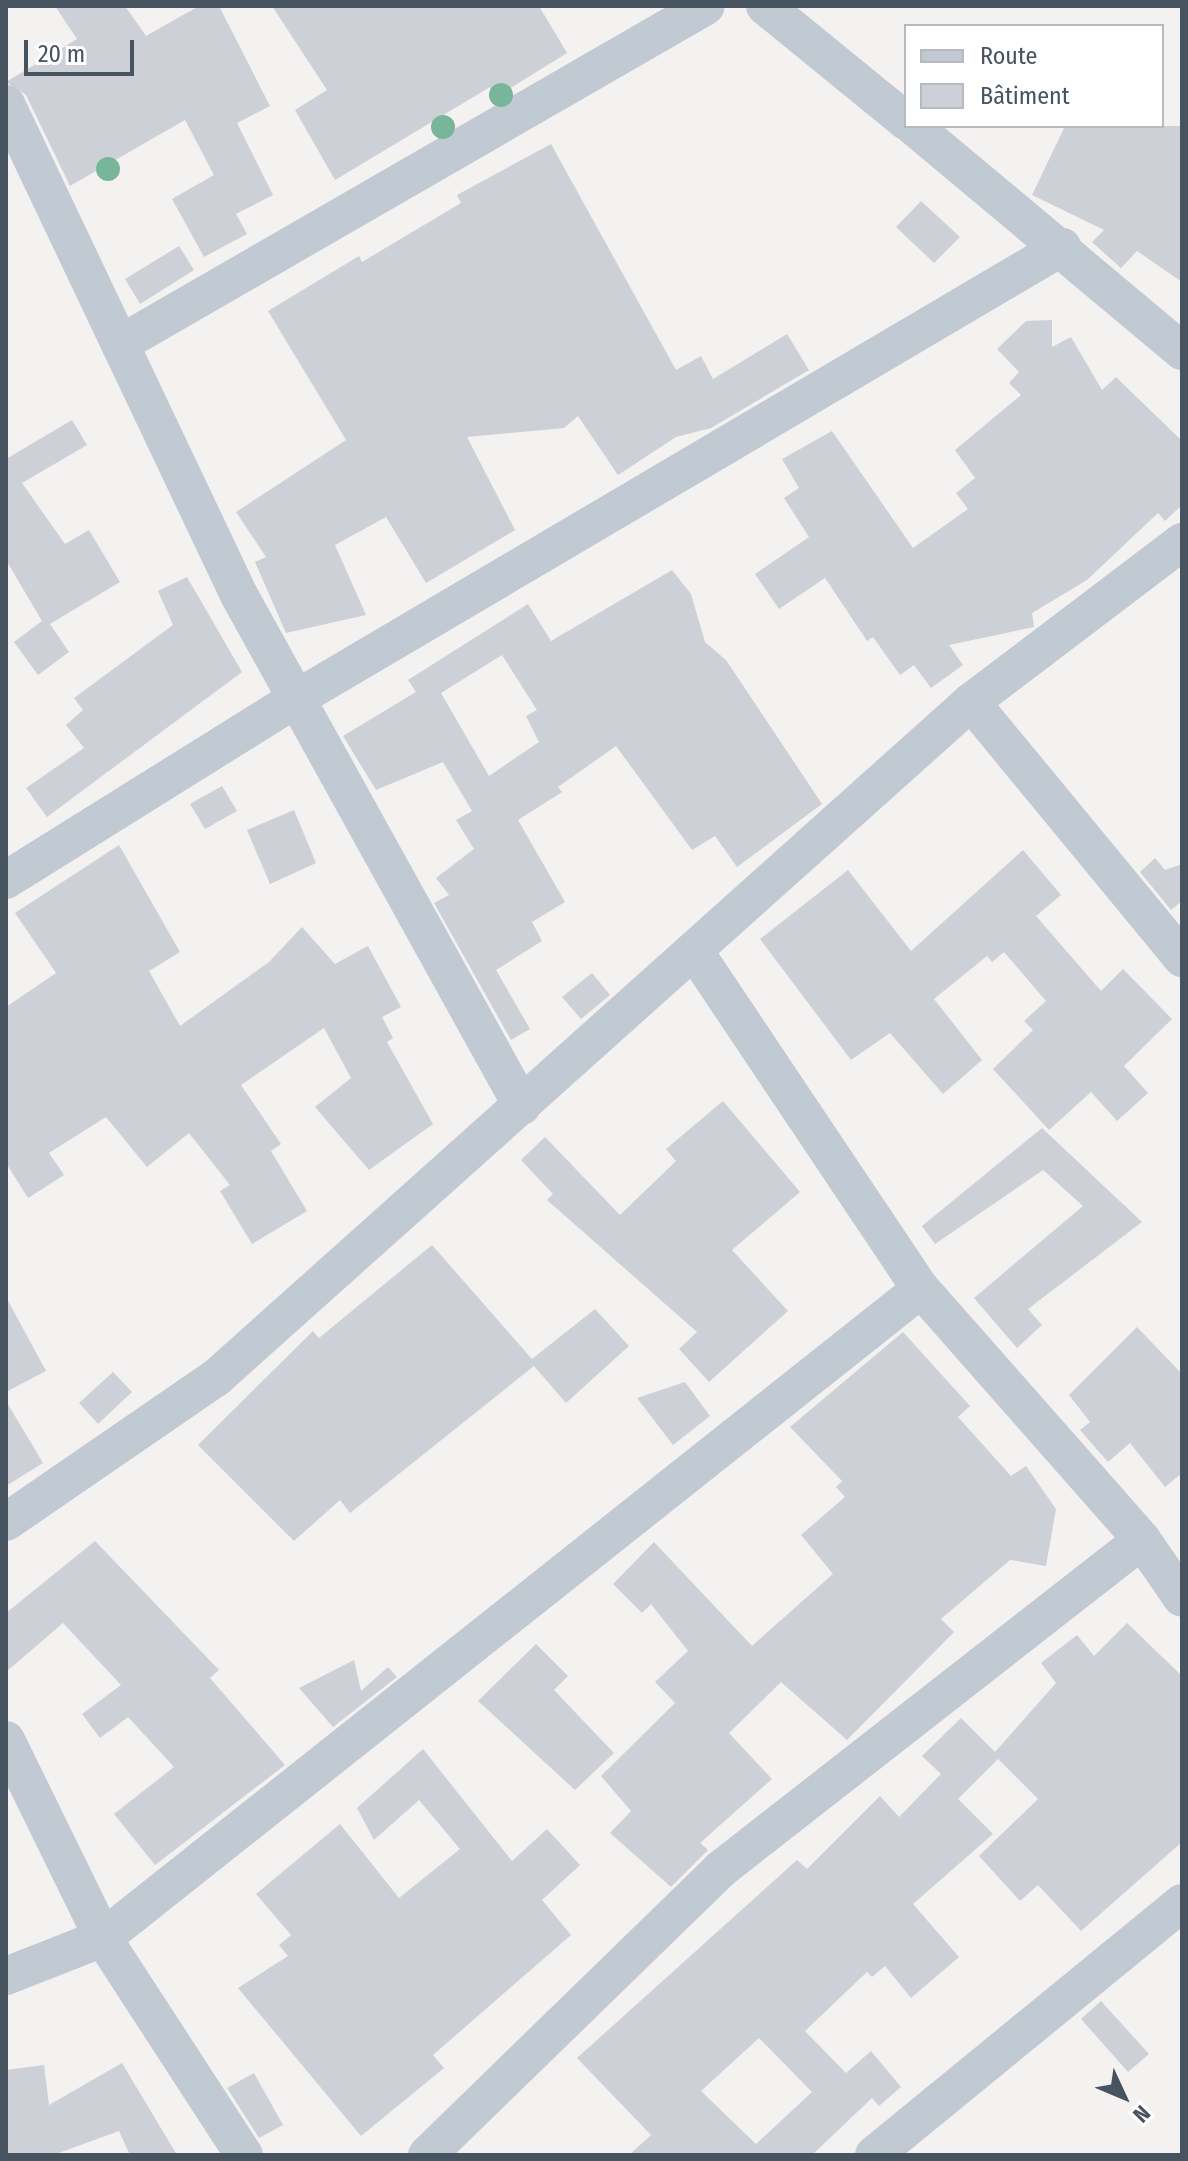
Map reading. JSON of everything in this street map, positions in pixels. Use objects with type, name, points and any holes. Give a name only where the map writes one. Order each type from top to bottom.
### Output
[{"type":"street","points":[[120,344],[706,6]]},
{"type":"street","points":[[765,6],[904,119]]},
{"type":"street","points":[[6,104],[294,700],[522,1106]]},
{"type":"street","points":[[915,128],[1062,247],[1182,351]]},
{"type":"street","points":[[6,880],[294,700],[1062,247]]},
{"type":"street","points":[[6,1522],[217,1377],[697,955],[971,702],[1182,542]]},
{"type":"street","points":[[971,702],[1182,958]]},
{"type":"street","points":[[697,955],[921,1289],[1142,1540],[1182,1598]]},
{"type":"street","points":[[6,1976],[103,1938],[921,1289]]},
{"type":"street","points":[[427,2155],[721,1869],[1142,1540]]},
{"type":"street","points":[[6,1740],[103,1938],[244,2155]]},
{"type":"street","points":[[874,2155],[1182,1903]]},
{"type":"building","points":[[55,6],[125,6],[146,36],[199,6],[219,6],[270,106],[237,123],[273,195],[236,214],[247,234],[204,257],[172,199],[214,175],[185,120],[70,186],[26,95],[6,82],[77,39]]},
{"type":"building","points":[[272,6],[539,6],[567,53],[496,97],[490,87],[335,180],[295,110],[327,90]]},
{"type":"building","points":[[1182,126],[1182,282],[1137,251],[1121,268],[1092,242],[1104,230],[1032,195],[1064,128]]},
{"type":"building","points":[[551,144],[676,370],[701,356],[713,379],[787,334],[809,370],[711,428],[676,437],[618,475],[578,416],[564,428],[467,437],[515,530],[426,583],[386,517],[335,545],[366,615],[286,633],[255,562],[266,557],[236,512],[346,440],[268,311],[359,256],[362,262],[461,203],[457,195]]},
{"type":"building","points":[[921,201],[960,237],[934,263],[896,227]]},
{"type":"building","points":[[179,246],[194,270],[140,304],[125,279]]},
{"type":"building","points":[[1052,320],[1052,347],[1071,337],[1102,390],[1116,377],[1182,441],[1182,505],[1165,521],[1158,513],[1087,580],[1032,613],[1034,627],[949,645],[963,665],[931,688],[914,665],[900,675],[873,637],[867,641],[825,578],[779,609],[755,574],[809,537],[784,498],[799,488],[782,459],[832,431],[913,548],[968,509],[956,493],[975,478],[955,450],[1021,395],[1009,383],[1019,372],[997,349],[1026,321]]},
{"type":"building","points":[[72,420],[87,445],[22,483],[65,544],[89,530],[120,582],[50,624],[69,652],[38,675],[14,642],[42,621],[6,560],[6,459]]},
{"type":"building","points":[[672,570],[691,594],[705,642],[726,660],[822,804],[737,867],[715,836],[692,850],[616,746],[558,787],[562,792],[518,820],[565,902],[532,922],[542,941],[496,970],[530,1029],[511,1040],[434,903],[449,895],[436,878],[474,849],[456,820],[472,811],[443,762],[376,790],[343,736],[416,692],[408,680],[528,604],[551,641]],"holes":[[[502,655],[537,710],[526,716],[539,742],[489,776],[441,693]]]},
{"type":"building","points":[[187,577],[242,672],[47,817],[26,788],[84,748],[66,725],[83,710],[74,698],[173,625],[158,591]]},
{"type":"building","points":[[222,786],[237,811],[205,829],[190,804]]},
{"type":"building","points":[[294,810],[316,863],[270,884],[247,830]]},
{"type":"building","points":[[119,845],[180,952],[149,971],[180,1026],[269,962],[302,927],[335,964],[368,946],[401,1007],[382,1017],[393,1038],[387,1042],[433,1124],[369,1170],[315,1107],[351,1078],[324,1028],[241,1085],[281,1144],[271,1151],[307,1211],[252,1244],[220,1191],[230,1185],[189,1133],[147,1167],[106,1117],[49,1153],[64,1175],[28,1198],[6,1163],[6,1007],[56,973],[15,913]]},
{"type":"building","points":[[1023,850],[1061,895],[1036,916],[1101,991],[1123,969],[1172,1019],[1124,1066],[1148,1093],[1117,1121],[1091,1092],[1049,1130],[993,1069],[1033,1030],[1024,1021],[1046,1001],[1004,952],[992,962],[987,956],[934,999],[982,1060],[943,1094],[890,1033],[851,1060],[760,939],[848,870],[911,951]]},
{"type":"building","points":[[1155,858],[1165,870],[1182,864],[1182,901],[1171,910],[1140,872]]},
{"type":"building","points":[[592,973],[610,995],[581,1019],[562,997]]},
{"type":"building","points":[[723,1101],[800,1192],[732,1250],[788,1311],[709,1382],[679,1349],[697,1332],[547,1200],[553,1194],[521,1160],[545,1137],[620,1215],[676,1161],[666,1149]]},
{"type":"building","points":[[1042,1128],[1142,1222],[1028,1309],[1042,1325],[1017,1348],[974,1298],[1083,1206],[1043,1170],[935,1244],[922,1226]]},
{"type":"building","points":[[432,1245],[532,1359],[595,1309],[629,1346],[566,1403],[534,1366],[350,1513],[340,1500],[294,1541],[198,1445],[313,1331],[319,1338]]},
{"type":"building","points":[[6,1297],[46,1371],[6,1392]]},
{"type":"building","points":[[1137,1327],[1182,1374],[1182,1473],[1165,1487],[1130,1443],[1108,1462],[1080,1430],[1090,1422],[1069,1395]]},
{"type":"building","points":[[903,1332],[970,1406],[958,1417],[1011,1476],[1026,1466],[1056,1509],[1046,1566],[1010,1560],[941,1619],[954,1632],[847,1740],[781,1682],[729,1733],[772,1779],[700,1843],[708,1850],[671,1887],[610,1833],[631,1811],[601,1776],[675,1703],[655,1682],[688,1651],[651,1604],[642,1613],[613,1584],[654,1542],[752,1646],[833,1574],[801,1535],[845,1497],[836,1487],[842,1481],[790,1427]]},
{"type":"building","points":[[113,1372],[132,1392],[98,1424],[79,1403]]},
{"type":"building","points":[[685,1382],[710,1416],[673,1445],[637,1398]]},
{"type":"building","points":[[6,1401],[43,1463],[6,1486]]},
{"type":"building","points":[[95,1541],[219,1670],[210,1678],[285,1765],[155,1865],[114,1814],[174,1767],[128,1717],[100,1738],[82,1714],[121,1685],[63,1623],[6,1672],[6,1613]]},
{"type":"building","points":[[1127,1623],[1182,1676],[1182,1842],[1081,1931],[1038,1885],[1020,1901],[979,1856],[1038,1799],[998,1759],[958,1799],[993,1834],[913,1904],[959,1957],[911,1998],[885,1966],[872,1977],[867,1972],[805,2031],[846,2073],[871,2051],[901,2087],[879,2106],[872,2098],[812,2155],[629,2155],[651,2135],[577,2058],[797,1860],[807,1869],[880,1796],[899,1817],[941,1774],[922,1756],[961,1718],[995,1752],[1056,1683],[1041,1663],[1077,1635],[1094,1656]],"holes":[[[759,2038],[812,2092],[756,2144],[701,2091]]]},
{"type":"building","points":[[536,1644],[568,1676],[554,1690],[614,1753],[575,1790],[478,1701]]},
{"type":"building","points":[[354,1660],[361,1691],[388,1667],[397,1677],[333,1727],[299,1688]]},
{"type":"building","points":[[423,1749],[512,1861],[547,1829],[580,1865],[542,1900],[571,1935],[433,2055],[444,2068],[361,2136],[238,1988],[288,1956],[279,1945],[291,1935],[256,1894],[340,1824],[399,1898],[460,1849],[419,1800],[374,1840],[357,1808]]},
{"type":"building","points":[[1101,2001],[1149,2054],[1128,2072],[1081,2019]]},
{"type":"building","points":[[122,2063],[177,2155],[130,2155],[119,2131],[53,2155],[6,2155],[6,2070],[44,2065],[49,2105]]},
{"type":"building","points":[[254,2073],[283,2125],[259,2138],[227,2088]]}]
